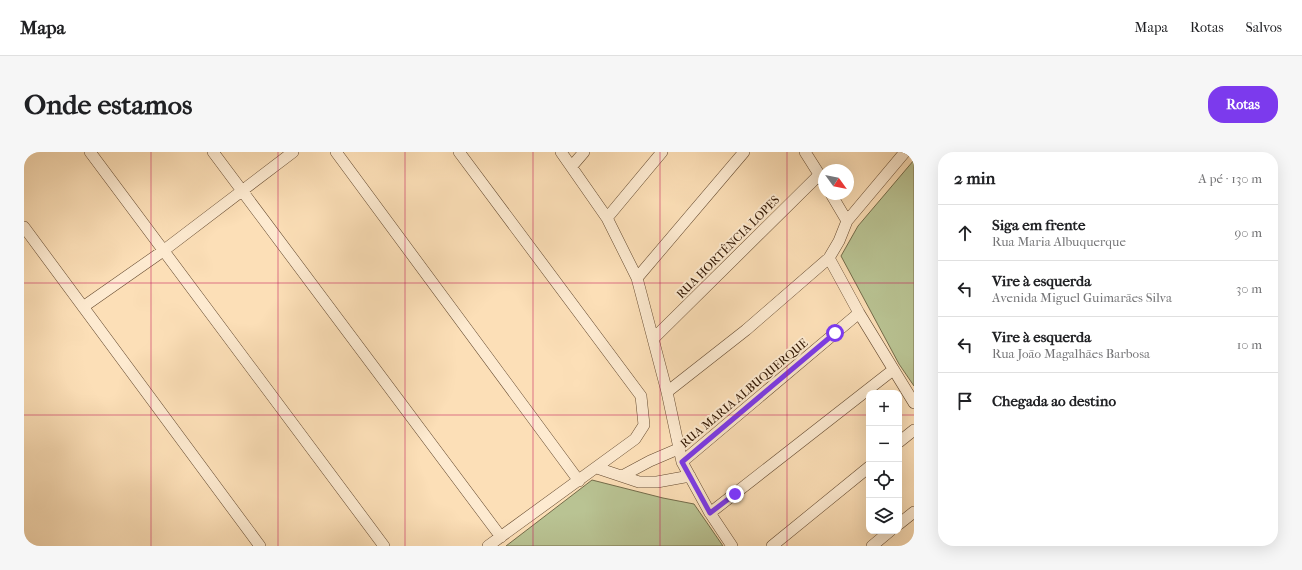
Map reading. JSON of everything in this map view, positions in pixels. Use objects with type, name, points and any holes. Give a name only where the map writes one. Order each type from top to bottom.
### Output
[{"type":"street","points":[[90,152],[384,546]]},
{"type":"street","points":[[213,152],[501,537]]},
{"type":"street","points":[[83,306],[163,251],[241,190],[293,152]]},
{"type":"street","points":[[336,152],[579,481]]},
{"type":"street","points":[[459,152],[641,396],[644,425],[635,439],[488,546]]},
{"type":"street","points":[[561,152],[607,218],[637,278],[654,338],[682,462],[710,513],[732,546]]},
{"type":"street","points":[[572,166],[584,152]]},
{"type":"street","points":[[607,218],[662,152]]},
{"type":"street","points":[[637,278],[744,152]]},
{"type":"street","points":[[805,152],[818,173]]},
{"type":"street","points":[[667,392],[746,330],[829,258],[840,241],[847,221],[905,152]]},
{"type":"street","name":"RUA HORTÊNCIA LOPES","points":[[654,338],[818,183]]},
{"type":"street","points":[[835,200],[847,221]]},
{"type":"street","points":[[24,227],[260,546]]},
{"type":"street","points":[[829,258],[859,313],[914,403]]},
{"type":"street","name":"RUA MARIA ALBUQUERQUE","points":[[682,462],[859,313]]},
{"type":"street","points":[[710,513],[893,370]]},
{"type":"street","points":[[902,440],[914,430]]},
{"type":"street","points":[[622,476],[650,461],[678,449]]},
{"type":"street","points":[[597,468],[638,482],[649,482],[690,476]]},
{"type":"street","points":[[772,546],[866,469]]},
{"type":"street","points":[[902,522],[914,512]]},
{"type":"street","points":[[872,546],[886,534]]},
{"type":"green space","points":[[914,160],[914,386],[899,364],[841,256],[858,226]]},
{"type":"green space","points":[[592,480],[663,498],[694,504],[723,546],[506,546]]},
{"type":"route","points":[[735,494],[710,513],[682,462],[835,333]]}]
